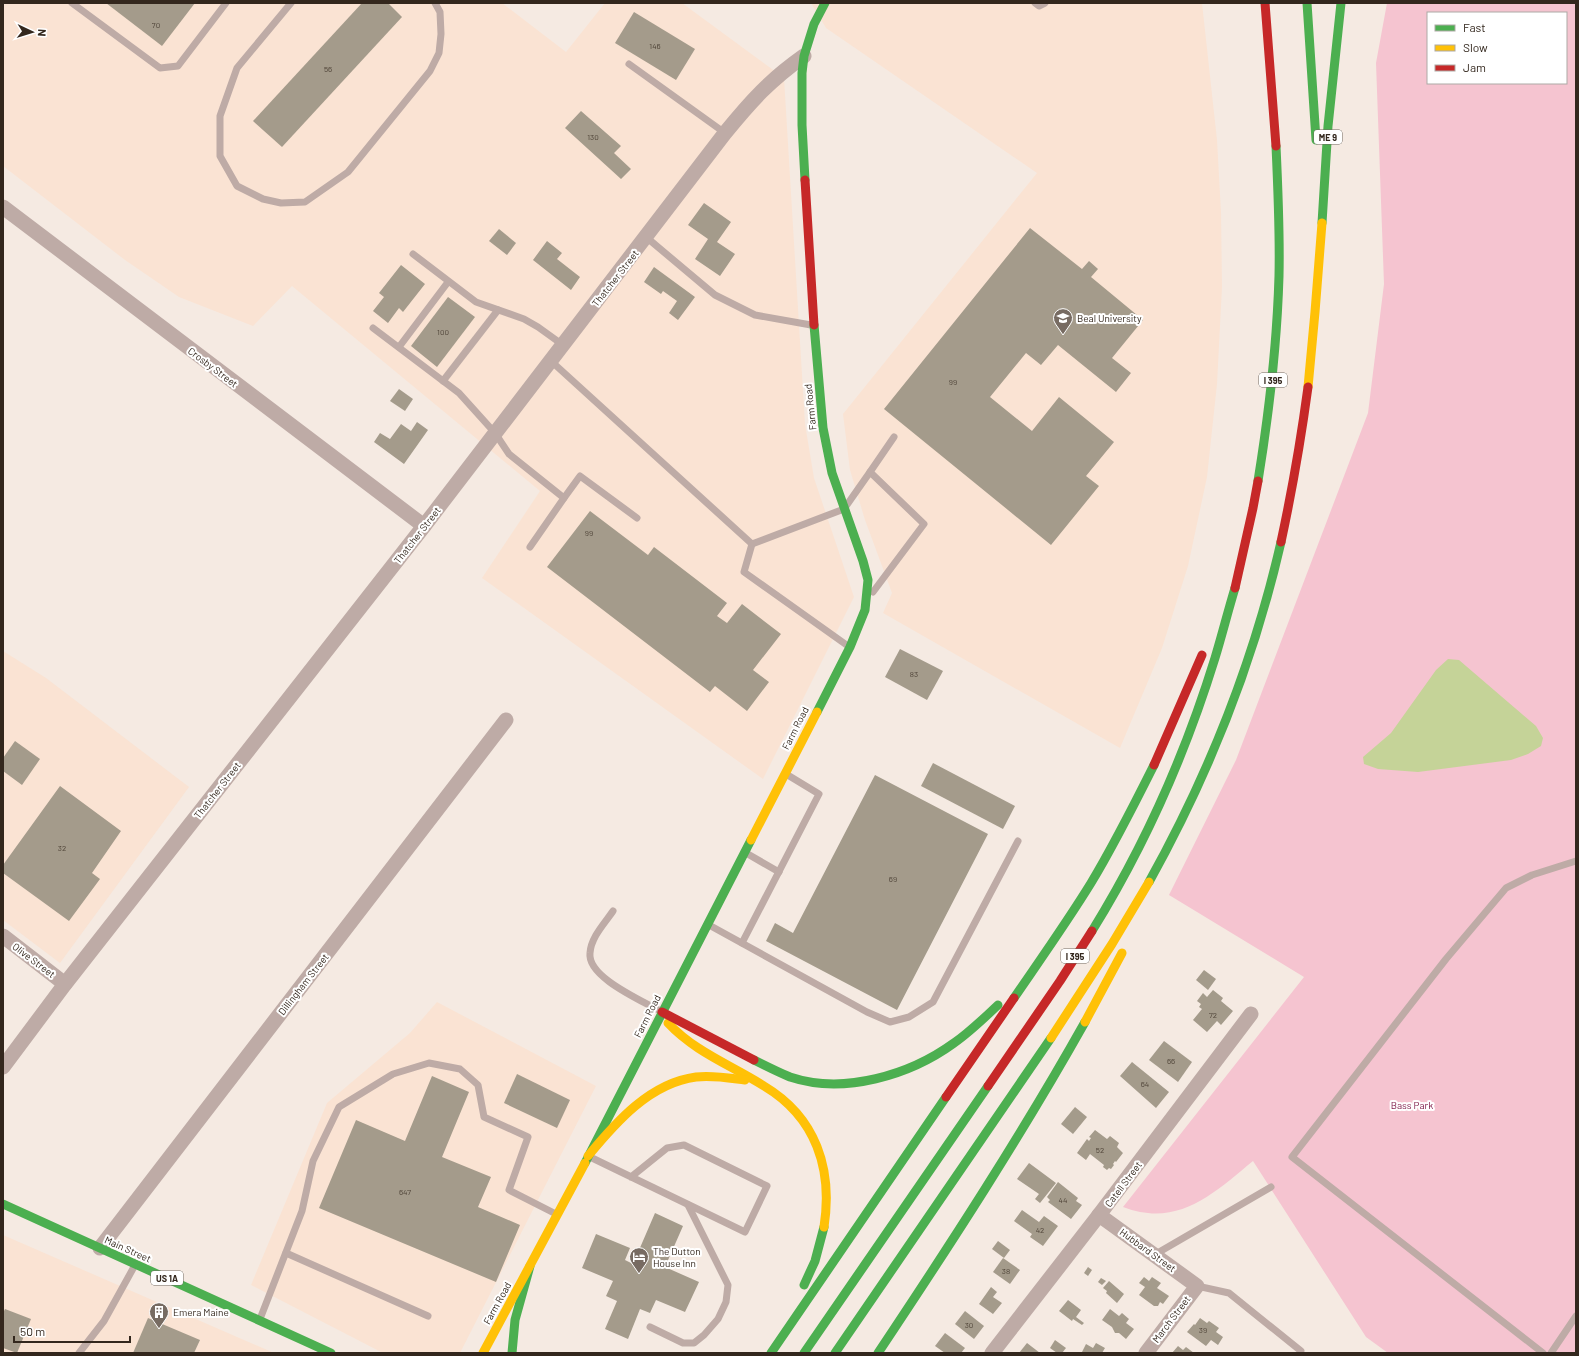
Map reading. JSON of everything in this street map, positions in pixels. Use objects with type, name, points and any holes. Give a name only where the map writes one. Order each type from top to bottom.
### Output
[{"type":"main road","points":[[804,56],[814,24],[825,3]]},
{"type":"main road","name":"I 395","points":[[804,1353],[1040,1010],[1090,932],[1124,874],[1149,824],[1172,774],[1210,673],[1232,599],[1252,513],[1273,380],[1279,274],[1278,208],[1275,130],[1265,3]]},
{"type":"main road","name":"I 395","points":[[835,1353],[1007,1104],[1112,944],[1162,858],[1207,762],[1248,658],[1272,577],[1286,521],[1297,466],[1308,391],[1318,271],[1318,160],[1307,3]]},
{"type":"main road","name":"ME 9","points":[[1318,271],[1332,78],[1342,3]]},
{"type":"main road","name":"Farm Road","points":[[483,1353],[558,1215],[850,647],[859,626],[866,600],[868,580],[866,571],[832,474],[826,444],[814,326],[802,125],[802,74],[804,56]]},
{"type":"main road","points":[[1216,618],[1252,513]]},
{"type":"main road","points":[[771,1353],[1057,935],[1108,854],[1160,751],[1207,644]]},
{"type":"main road","points":[[1145,906],[1175,844],[1207,762]]},
{"type":"main road","points":[[662,1012],[770,1068],[792,1077],[811,1082],[831,1083],[866,1080],[893,1073],[920,1062],[947,1048],[961,1038],[1011,991],[1057,935]]},
{"type":"main road","points":[[878,1353],[938,1263],[1020,1132],[1075,1040],[1126,946]]},
{"type":"main road","points":[[662,1012],[674,1030],[690,1044],[777,1094],[793,1108],[809,1129],[820,1149],[826,1170],[827,1207],[823,1232],[812,1268],[766,1353]]},
{"type":"main road","points":[[588,1156],[633,1107],[651,1093],[670,1083],[688,1078],[718,1076],[750,1082],[768,1089]]},
{"type":"main road","name":"Main Street","points":[[3,1204],[331,1353]]},
{"type":"main road","points":[[512,1353],[513,1332],[530,1266]]},
{"type":"street","name":"Thatcher Street","points":[[3,1067],[65,984],[424,526],[725,133],[762,89],[804,56]]},
{"type":"street","name":"Crosby Street","points":[[3,207],[424,526]]},
{"type":"street","name":"Dillingham Street","points":[[100,1248],[506,720]]},
{"type":"street","name":"Olive Street","points":[[3,936],[65,984]]},
{"type":"street","name":"Catell Street","points":[[992,1353],[1099,1215],[1251,1014]]},
{"type":"street","name":"Hubbard Street","points":[[1099,1215],[1197,1286]]},
{"type":"street","name":"March Street","points":[[1146,1353],[1197,1286]]},
{"type":"lane","points":[[72,3],[160,68],[178,66],[226,3]]},
{"type":"lane","points":[[291,3],[236,68],[220,116],[220,156],[237,186],[263,199],[281,203],[305,202],[348,172],[430,71],[439,53],[441,34],[440,12],[436,3]]},
{"type":"lane","points":[[1034,3],[1039,6],[1046,3]]},
{"type":"lane","points":[[629,64],[725,133]]},
{"type":"lane","points":[[646,238],[715,295],[756,315],[814,326]]},
{"type":"lane","points":[[413,254],[476,302],[524,319],[563,345]]},
{"type":"lane","points":[[399,347],[448,282]]},
{"type":"lane","points":[[443,381],[498,310]]},
{"type":"lane","points":[[373,328],[466,400],[495,434],[509,454],[564,498]]},
{"type":"lane","points":[[551,360],[752,544]]},
{"type":"lane","points":[[752,544],[844,509],[894,437]]},
{"type":"lane","points":[[866,600],[924,524],[870,472]]},
{"type":"lane","points":[[530,547],[580,476],[637,518]]},
{"type":"lane","points":[[752,544],[744,572],[850,647]]},
{"type":"lane","points":[[742,943],[819,794],[784,773]]},
{"type":"lane","points":[[707,924],[867,1012],[890,1022],[909,1017],[933,1002],[1018,841]]},
{"type":"lane","points":[[744,852],[778,872]]},
{"type":"lane","points":[[1543,1353],[1292,1157],[1446,960],[1506,888],[1532,875],[1576,860]]},
{"type":"lane","points":[[613,911],[592,942],[589,953],[591,963],[595,970],[611,983],[662,1012]]},
{"type":"lane","points":[[260,1320],[302,1211],[313,1161],[339,1107],[394,1074],[429,1063],[460,1069],[478,1085],[484,1117],[528,1137],[509,1190],[558,1215]]},
{"type":"lane","points":[[588,1156],[688,1205],[745,1232],[767,1186],[684,1145],[667,1148],[631,1177]]},
{"type":"lane","points":[[1154,1254],[1271,1187]]},
{"type":"lane","points":[[650,1327],[683,1343],[694,1343],[704,1336],[718,1319],[726,1302],[728,1284],[688,1205]]},
{"type":"lane","points":[[286,1253],[428,1316]]},
{"type":"lane","points":[[79,1353],[104,1321],[135,1264]]},
{"type":"lane","points":[[1197,1286],[1229,1292],[1301,1351],[1300,1353]]},
{"type":"lane","points":[[1551,1353],[1576,1316]]},
{"type":"shaded area","points":[[3,3],[502,3],[566,52],[605,3],[682,3],[784,78],[805,424],[814,478],[854,597],[763,779],[482,578],[540,491],[292,286],[253,326],[179,297],[125,260],[3,166]]},
{"type":"shaded area","name":"Beal University","points":[[811,3],[1202,3],[1217,140],[1221,212],[1222,287],[1217,384],[1207,477],[1188,566],[1162,648],[1120,748],[883,613],[892,593],[865,520],[850,470],[843,414],[1037,173],[826,28]]},
{"type":"shaded area","points":[[3,651],[46,678],[189,787],[60,963],[3,920]]},
{"type":"shaded area","points":[[1448,659],[1459,660],[1536,726],[1543,738],[1541,746],[1528,754],[1511,760],[1418,772],[1378,769],[1364,764],[1363,757],[1391,733],[1436,670]]},
{"type":"shaded area","points":[[437,1002],[596,1086],[460,1353],[383,1353],[251,1285],[327,1103],[410,1033]]},
{"type":"shaded area","points":[[3,1235],[274,1353],[3,1353]]},
{"type":"green space","name":"Bass Park","points":[[1387,3],[1576,3],[1576,1353],[1388,1353],[1366,1337],[1253,1161],[1209,1196],[1178,1210],[1161,1213],[1143,1212],[1123,1207],[1304,977],[1169,895],[1236,760],[1368,413],[1384,284],[1376,63]]},
{"type":"building","points":[[106,3],[195,3],[162,46]]},
{"type":"building","points":[[362,3],[388,3],[402,17],[282,147],[253,121]]},
{"type":"building","points":[[634,12],[695,49],[676,80],[615,43]]},
{"type":"building","points":[[581,111],[621,146],[614,153],[631,169],[621,179],[565,128]]},
{"type":"building","points":[[704,203],[731,222],[717,242],[735,254],[720,276],[695,259],[708,239],[688,225]]},
{"type":"building","name":"Beal University","points":[[1030,228],[1082,269],[1089,261],[1098,269],[1091,277],[1143,320],[1112,358],[1131,373],[1116,392],[1058,345],[1041,365],[1026,353],[990,397],[1032,431],[1059,397],[1114,442],[1086,476],[1099,486],[1051,545],[884,409]]},
{"type":"building","points":[[499,229],[516,243],[507,255],[489,241]]},
{"type":"building","points":[[547,241],[562,253],[557,259],[580,277],[571,290],[533,260]]},
{"type":"building","points":[[401,265],[425,284],[403,312],[399,308],[388,323],[373,311],[384,297],[379,293]]},
{"type":"building","points":[[654,267],[695,297],[678,320],[669,313],[677,301],[663,291],[661,294],[644,282]]},
{"type":"building","points":[[448,297],[475,317],[437,367],[411,346]]},
{"type":"building","points":[[399,389],[413,399],[405,411],[390,401]]},
{"type":"building","points":[[417,422],[428,430],[404,464],[374,442],[380,433],[390,439],[401,424],[411,431]]},
{"type":"building","points":[[590,511],[648,555],[654,547],[727,603],[717,616],[727,623],[742,604],[781,634],[753,670],[769,682],[747,711],[715,686],[710,692],[547,567]]},
{"type":"building","points":[[900,649],[943,671],[927,700],[885,677]]},
{"type":"building","points":[[15,741],[40,759],[22,785],[3,771],[3,758]]},
{"type":"building","points":[[933,763],[1015,806],[1003,829],[921,786]]},
{"type":"building","points":[[875,775],[988,834],[897,1010],[766,941],[775,923],[793,933]]},
{"type":"building","points":[[60,786],[121,831],[92,873],[100,879],[69,921],[3,873],[3,865]]},
{"type":"building","points":[[1204,970],[1216,979],[1208,990],[1196,980]]},
{"type":"building","points":[[1213,990],[1223,998],[1221,1001],[1233,1011],[1221,1025],[1217,1021],[1207,1032],[1193,1020],[1202,1009],[1199,1007],[1201,1004],[1197,1001],[1203,993],[1207,997]]},
{"type":"building","points":[[1164,1041],[1192,1062],[1178,1082],[1149,1060]]},
{"type":"building","points":[[1132,1062],[1169,1092],[1156,1108],[1120,1076]]},
{"type":"building","points":[[517,1074],[570,1100],[557,1128],[504,1103]]},
{"type":"building","points":[[432,1076],[469,1092],[442,1157],[491,1177],[478,1207],[520,1225],[496,1282],[319,1208],[356,1120],[405,1141]]},
{"type":"building","points":[[1075,1107],[1087,1117],[1073,1134],[1061,1124]]},
{"type":"building","points":[[1095,1130],[1107,1139],[1110,1136],[1119,1143],[1117,1147],[1123,1153],[1116,1162],[1115,1161],[1111,1169],[1109,1168],[1107,1170],[1103,1167],[1104,1165],[1090,1154],[1086,1160],[1077,1153],[1087,1139],[1089,1141],[1091,1138],[1089,1137]]},
{"type":"building","points":[[1029,1163],[1056,1183],[1040,1203],[1035,1199],[1039,1194],[1017,1179]]},
{"type":"building","points":[[1058,1182],[1078,1198],[1076,1201],[1082,1205],[1071,1219],[1048,1202],[1050,1200],[1047,1197]]},
{"type":"building","points":[[1022,1210],[1039,1222],[1044,1216],[1058,1226],[1043,1246],[1030,1237],[1032,1234],[1014,1221]]},
{"type":"building","name":"The Dutton House Inn","points":[[655,1213],[683,1226],[665,1267],[699,1282],[685,1312],[656,1300],[650,1313],[640,1309],[628,1339],[605,1329],[617,1301],[606,1296],[613,1281],[582,1268],[596,1234],[630,1248],[625,1260],[633,1264]]},
{"type":"building","points":[[998,1241],[1010,1250],[1004,1258],[992,1249]]},
{"type":"building","points":[[1003,1258],[1020,1270],[1010,1284],[993,1272]]},
{"type":"building","points":[[1088,1267],[1092,1270],[1088,1276],[1084,1273]]},
{"type":"building","points":[[1144,1277],[1149,1281],[1152,1277],[1161,1283],[1157,1288],[1169,1296],[1163,1304],[1160,1302],[1158,1306],[1154,1306],[1139,1295],[1145,1287],[1139,1283]]},
{"type":"building","points":[[1101,1278],[1106,1281],[1102,1285],[1098,1282]]},
{"type":"building","points":[[1109,1281],[1124,1294],[1117,1303],[1106,1293],[1107,1291],[1103,1288]]},
{"type":"building","points":[[991,1287],[997,1292],[993,1297],[1002,1303],[993,1314],[979,1304]]},
{"type":"building","points":[[1068,1300],[1081,1310],[1076,1317],[1084,1323],[1082,1325],[1073,1319],[1072,1321],[1059,1311]]},
{"type":"building","points":[[5,1309],[31,1319],[17,1353],[3,1348],[3,1313]]},
{"type":"building","points":[[1110,1309],[1119,1316],[1122,1313],[1129,1319],[1126,1323],[1134,1329],[1126,1339],[1119,1333],[1115,1333],[1112,1327],[1102,1320]]},
{"type":"building","points":[[965,1311],[984,1326],[974,1339],[955,1324]]},
{"type":"building","name":"Emera Maine","points":[[148,1318],[200,1340],[194,1353],[133,1353]]},
{"type":"building","points":[[1200,1318],[1207,1323],[1209,1321],[1219,1328],[1216,1332],[1223,1337],[1218,1345],[1211,1340],[1206,1346],[1187,1332]]},
{"type":"building","points":[[945,1333],[965,1348],[961,1353],[945,1353],[935,1346]]},
{"type":"building","points":[[1055,1340],[1066,1348],[1062,1353],[1057,1353],[1050,1348]]},
{"type":"building","points":[[1027,1343],[1040,1353],[1019,1353]]},
{"type":"building","points":[[1096,1343],[1105,1348],[1102,1353],[1082,1352],[1086,1344],[1093,1348]]},
{"type":"building","points":[[1178,1346],[1183,1350],[1186,1347],[1194,1353],[1172,1353]]},
{"type":"traffic: fast","points":[[805,180],[802,125],[802,73],[804,56],[814,24],[825,3]]},
{"type":"traffic: fast","points":[[1307,3],[1316,140]]},
{"type":"traffic: fast","points":[[1322,223],[1328,126],[1341,3]]},
{"type":"traffic: fast","points":[[1258,481],[1272,379],[1278,302],[1279,244],[1276,146]]},
{"type":"traffic: fast","points":[[814,325],[823,428],[832,473],[863,561],[868,580],[865,610],[850,647],[817,712]]},
{"type":"traffic: fast","points":[[1149,882],[1191,801],[1227,716],[1257,630],[1281,542]]},
{"type":"traffic: fast","points":[[1092,931],[1129,866],[1177,764],[1204,693],[1235,588]]},
{"type":"traffic: fast","points":[[1014,998],[1063,927],[1091,883],[1116,840],[1154,765]]},
{"type":"traffic: fast","points":[[585,1163],[751,840]]},
{"type":"traffic: fast","points":[[754,1060],[790,1077],[811,1082],[832,1084],[854,1083],[876,1079],[897,1073],[937,1054],[966,1034],[998,1005]]},
{"type":"traffic: fast","points":[[878,1353],[932,1272],[1036,1107],[1085,1022]]},
{"type":"traffic: fast","points":[[835,1353],[1051,1038]]},
{"type":"traffic: fast","points":[[804,1353],[988,1086]]},
{"type":"traffic: fast","points":[[771,1353],[946,1097]]},
{"type":"traffic: fast","points":[[3,1204],[331,1353]]},
{"type":"traffic: fast","points":[[804,1285],[815,1261],[824,1227]]},
{"type":"traffic: fast","points":[[512,1353],[515,1320],[530,1266]]},
{"type":"traffic: slow","points":[[1308,387],[1322,223]]},
{"type":"traffic: slow","points":[[751,840],[817,712]]},
{"type":"traffic: slow","points":[[1051,1038],[1112,944],[1149,882]]},
{"type":"traffic: slow","points":[[1085,1022],[1122,953]]},
{"type":"traffic: slow","points":[[668,1023],[690,1042],[714,1058],[764,1086],[782,1099],[797,1113],[817,1146],[823,1165],[826,1185],[824,1227]]},
{"type":"traffic: slow","points":[[588,1156],[610,1130],[635,1106],[664,1087],[679,1081],[702,1076],[745,1080]]},
{"type":"traffic: slow","points":[[483,1353],[585,1163]]},
{"type":"traffic: jam","points":[[1265,3],[1276,146]]},
{"type":"traffic: jam","points":[[805,180],[814,325]]},
{"type":"traffic: jam","points":[[1281,542],[1296,465],[1308,387]]},
{"type":"traffic: jam","points":[[1235,588],[1258,481]]},
{"type":"traffic: jam","points":[[1154,765],[1202,655]]},
{"type":"traffic: jam","points":[[988,1086],[1060,981],[1092,931]]},
{"type":"traffic: jam","points":[[946,1097],[1014,998]]},
{"type":"traffic: jam","points":[[662,1012],[754,1060]]},
{"type":"place","name":"Beal University","points":[[1063,335]]},
{"type":"place","name":"The Dutton House Inn","points":[[639,1274]]},
{"type":"place","name":"Emera Maine","points":[[159,1329]]}]
